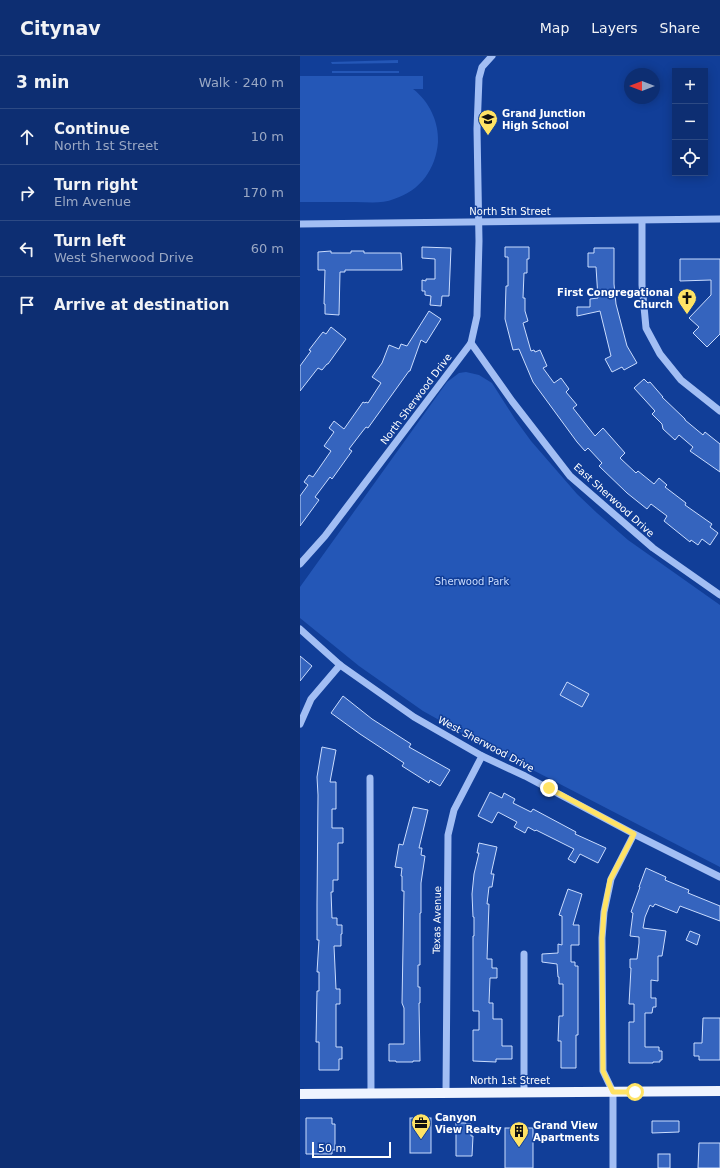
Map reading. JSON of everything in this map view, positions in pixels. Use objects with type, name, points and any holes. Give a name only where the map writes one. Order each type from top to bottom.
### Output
[{"type":"main road","name":"North 1st Street","points":[[300,1094],[720,1091]]},
{"type":"street","name":"North Sherwood Drive","points":[[300,564],[325,536],[471,343],[478,316],[479,78],[482,67],[492,56]]},
{"type":"street","name":"North 5th Street","points":[[300,224],[720,219]]},
{"type":"street","points":[[642,221],[642,285],[646,328],[660,354],[681,380],[720,411]]},
{"type":"street","name":"East Sherwood Drive","points":[[471,343],[512,401],[570,476],[653,548],[720,594]]},
{"type":"street","name":"West Sherwood Drive","points":[[300,629],[340,665],[414,717],[482,756],[525,776],[634,834],[720,877]]},
{"type":"street","points":[[300,724],[311,699],[340,665]]},
{"type":"street","name":"Texas Avenue","points":[[446,1093],[448,835],[454,810],[482,756]]},
{"type":"street","points":[[370,778],[371,1093]]},
{"type":"street","points":[[614,1168],[613,1092],[603,1071],[602,938],[604,912],[610,880],[634,834]]},
{"type":"street","points":[[524,954],[524,1092]]},
{"type":"green space","points":[[398,60],[398,63],[332,64],[331,62]]},
{"type":"green space","points":[[332,71],[399,71],[399,73],[332,73]]},
{"type":"green space","points":[[300,76],[423,76],[423,89],[413,89],[424,100],[432,112],[437,127],[438,142],[434,161],[425,178],[419,185],[412,191],[385,202],[300,202]]},
{"type":"green space","name":"Sherwood Park","points":[[466,372],[479,375],[492,383],[531,441],[577,494],[597,513],[628,540],[720,605],[720,867],[473,739],[423,711],[359,666],[300,618],[300,587],[447,382],[459,373]]},
{"type":"building","points":[[422,247],[451,248],[449,296],[442,296],[441,306],[430,305],[431,296],[425,295],[425,291],[422,291],[422,280],[426,281],[426,279],[435,279],[435,259],[422,258]]},
{"type":"building","points":[[505,247],[529,247],[527,273],[524,273],[523,298],[525,298],[525,311],[528,321],[523,323],[531,351],[534,350],[535,352],[540,350],[547,366],[543,368],[554,383],[561,378],[569,389],[566,392],[577,405],[573,408],[595,436],[603,428],[625,453],[620,458],[636,473],[638,471],[654,484],[659,478],[667,485],[665,487],[686,503],[685,505],[712,524],[710,527],[718,533],[710,545],[702,539],[698,545],[691,540],[690,542],[664,521],[667,516],[651,504],[647,509],[627,493],[599,466],[602,463],[588,448],[585,451],[577,442],[533,382],[519,349],[513,350],[505,319],[506,286],[508,286],[508,257],[505,257]]},
{"type":"building","points":[[594,248],[614,248],[614,284],[616,304],[627,346],[637,363],[624,370],[622,367],[612,372],[605,359],[611,356],[600,311],[577,316],[577,307],[590,307],[590,299],[598,298],[596,267],[588,267],[588,253],[594,253]]},
{"type":"building","points":[[331,251],[331,253],[351,253],[351,251],[364,251],[364,253],[401,253],[402,270],[345,270],[345,272],[340,272],[339,315],[325,314],[325,270],[318,270],[318,252]]},
{"type":"building","points":[[680,259],[720,259],[720,334],[707,347],[693,333],[699,327],[689,318],[711,295],[711,280],[680,281]]},
{"type":"building","points":[[429,311],[441,319],[426,343],[421,340],[410,371],[368,428],[366,427],[349,449],[352,451],[332,479],[330,477],[315,497],[319,500],[300,526],[300,496],[308,485],[304,482],[309,475],[313,477],[331,451],[324,446],[334,432],[329,428],[334,421],[344,429],[363,402],[368,403],[381,383],[372,377],[382,363],[389,345],[399,349],[401,344],[407,346]]},
{"type":"building","points":[[331,327],[346,339],[328,364],[322,370],[318,368],[300,391],[300,366],[311,351],[309,350],[319,337],[323,332],[326,334]]},
{"type":"building","points":[[644,379],[648,383],[650,382],[662,397],[685,420],[703,435],[705,432],[720,444],[720,472],[690,451],[693,447],[679,435],[675,440],[663,429],[662,424],[652,414],[655,411],[634,388]]},
{"type":"building","points":[[300,656],[312,666],[300,681]]},
{"type":"building","points":[[567,682],[589,694],[582,707],[560,695]]},
{"type":"building","points":[[343,696],[372,719],[411,744],[409,747],[450,770],[440,786],[430,780],[429,783],[402,766],[404,763],[331,713]]},
{"type":"building","points":[[322,747],[336,750],[330,782],[336,782],[336,809],[332,809],[332,828],[343,828],[343,843],[338,843],[338,880],[333,880],[333,892],[331,892],[332,918],[337,918],[337,925],[342,925],[341,946],[334,946],[336,989],[340,989],[340,1004],[336,1004],[336,1047],[342,1047],[342,1059],[339,1059],[339,1070],[319,1070],[319,1042],[316,1042],[317,991],[319,991],[319,972],[317,972],[319,940],[317,940],[317,777]]},
{"type":"building","points":[[490,792],[502,798],[504,793],[515,799],[513,803],[531,812],[533,809],[576,832],[575,834],[606,848],[598,863],[580,854],[575,863],[568,859],[574,849],[528,827],[525,833],[514,827],[517,822],[498,812],[492,823],[478,816]]},
{"type":"building","points":[[413,807],[428,810],[419,848],[422,848],[421,855],[425,856],[421,883],[420,965],[418,965],[418,987],[420,987],[420,1061],[396,1062],[389,1061],[389,1044],[404,1044],[404,1008],[402,1003],[404,891],[402,891],[402,868],[395,867],[399,844],[403,845]]},
{"type":"building","points":[[479,843],[497,847],[491,874],[494,874],[492,887],[489,887],[487,904],[489,904],[487,959],[492,959],[492,968],[497,968],[497,978],[490,978],[489,1003],[493,1003],[493,1019],[502,1019],[502,1046],[512,1046],[512,1059],[496,1059],[496,1062],[473,1061],[473,1030],[479,1030],[479,1011],[473,1011],[474,917],[472,894],[474,874],[479,853],[477,853]]},
{"type":"building","points":[[646,868],[666,877],[665,880],[689,890],[688,893],[720,906],[720,921],[680,906],[677,913],[655,904],[653,907],[650,905],[645,917],[643,928],[666,931],[662,956],[658,956],[658,981],[651,980],[651,998],[656,998],[656,1007],[653,1007],[652,1013],[645,1013],[645,1047],[659,1047],[659,1051],[662,1051],[662,1060],[660,1060],[660,1062],[653,1063],[629,1063],[629,1022],[634,1022],[634,1004],[629,1004],[630,959],[637,959],[639,943],[639,937],[630,936],[633,913],[631,912]]},
{"type":"building","points":[[568,889],[582,894],[573,925],[579,925],[579,945],[571,945],[571,962],[575,962],[575,966],[578,966],[578,1035],[576,1035],[576,1068],[561,1068],[561,1041],[558,1041],[559,1016],[563,1016],[563,984],[559,984],[557,964],[542,962],[542,954],[558,953],[558,944],[562,945],[562,916],[559,915]]},
{"type":"building","points":[[690,931],[700,935],[697,945],[686,940]]},
{"type":"building","points":[[703,1018],[720,1018],[720,1060],[699,1060],[699,1056],[694,1056],[694,1043],[702,1043]]},
{"type":"building","points":[[306,1118],[332,1118],[332,1124],[335,1124],[335,1150],[332,1150],[332,1154],[306,1154]]},
{"type":"building","name":"Canyon View Realty","points":[[410,1118],[431,1118],[431,1153],[410,1153]]},
{"type":"building","points":[[652,1121],[679,1121],[679,1132],[652,1133]]},
{"type":"building","points":[[456,1123],[471,1124],[471,1136],[473,1136],[472,1156],[456,1156]]},
{"type":"building","name":"Grand View Apartments","points":[[505,1128],[533,1128],[533,1168],[505,1168]]},
{"type":"building","points":[[699,1143],[720,1143],[720,1168],[698,1168]]},
{"type":"building","points":[[658,1154],[670,1154],[670,1168],[658,1168]]},
{"type":"place","name":"Grand Junction High School","points":[[488,136]]},
{"type":"place","name":"First Congregational Church","points":[[687,315]]},
{"type":"place","name":"Canyon View Realty","points":[[421,1140]]},
{"type":"place","name":"Grand View Apartments","points":[[519,1148]]},
{"type":"route","points":[[549,788],[634,834],[610,880],[604,912],[602,938],[603,1071],[613,1092],[635,1092]]}]
